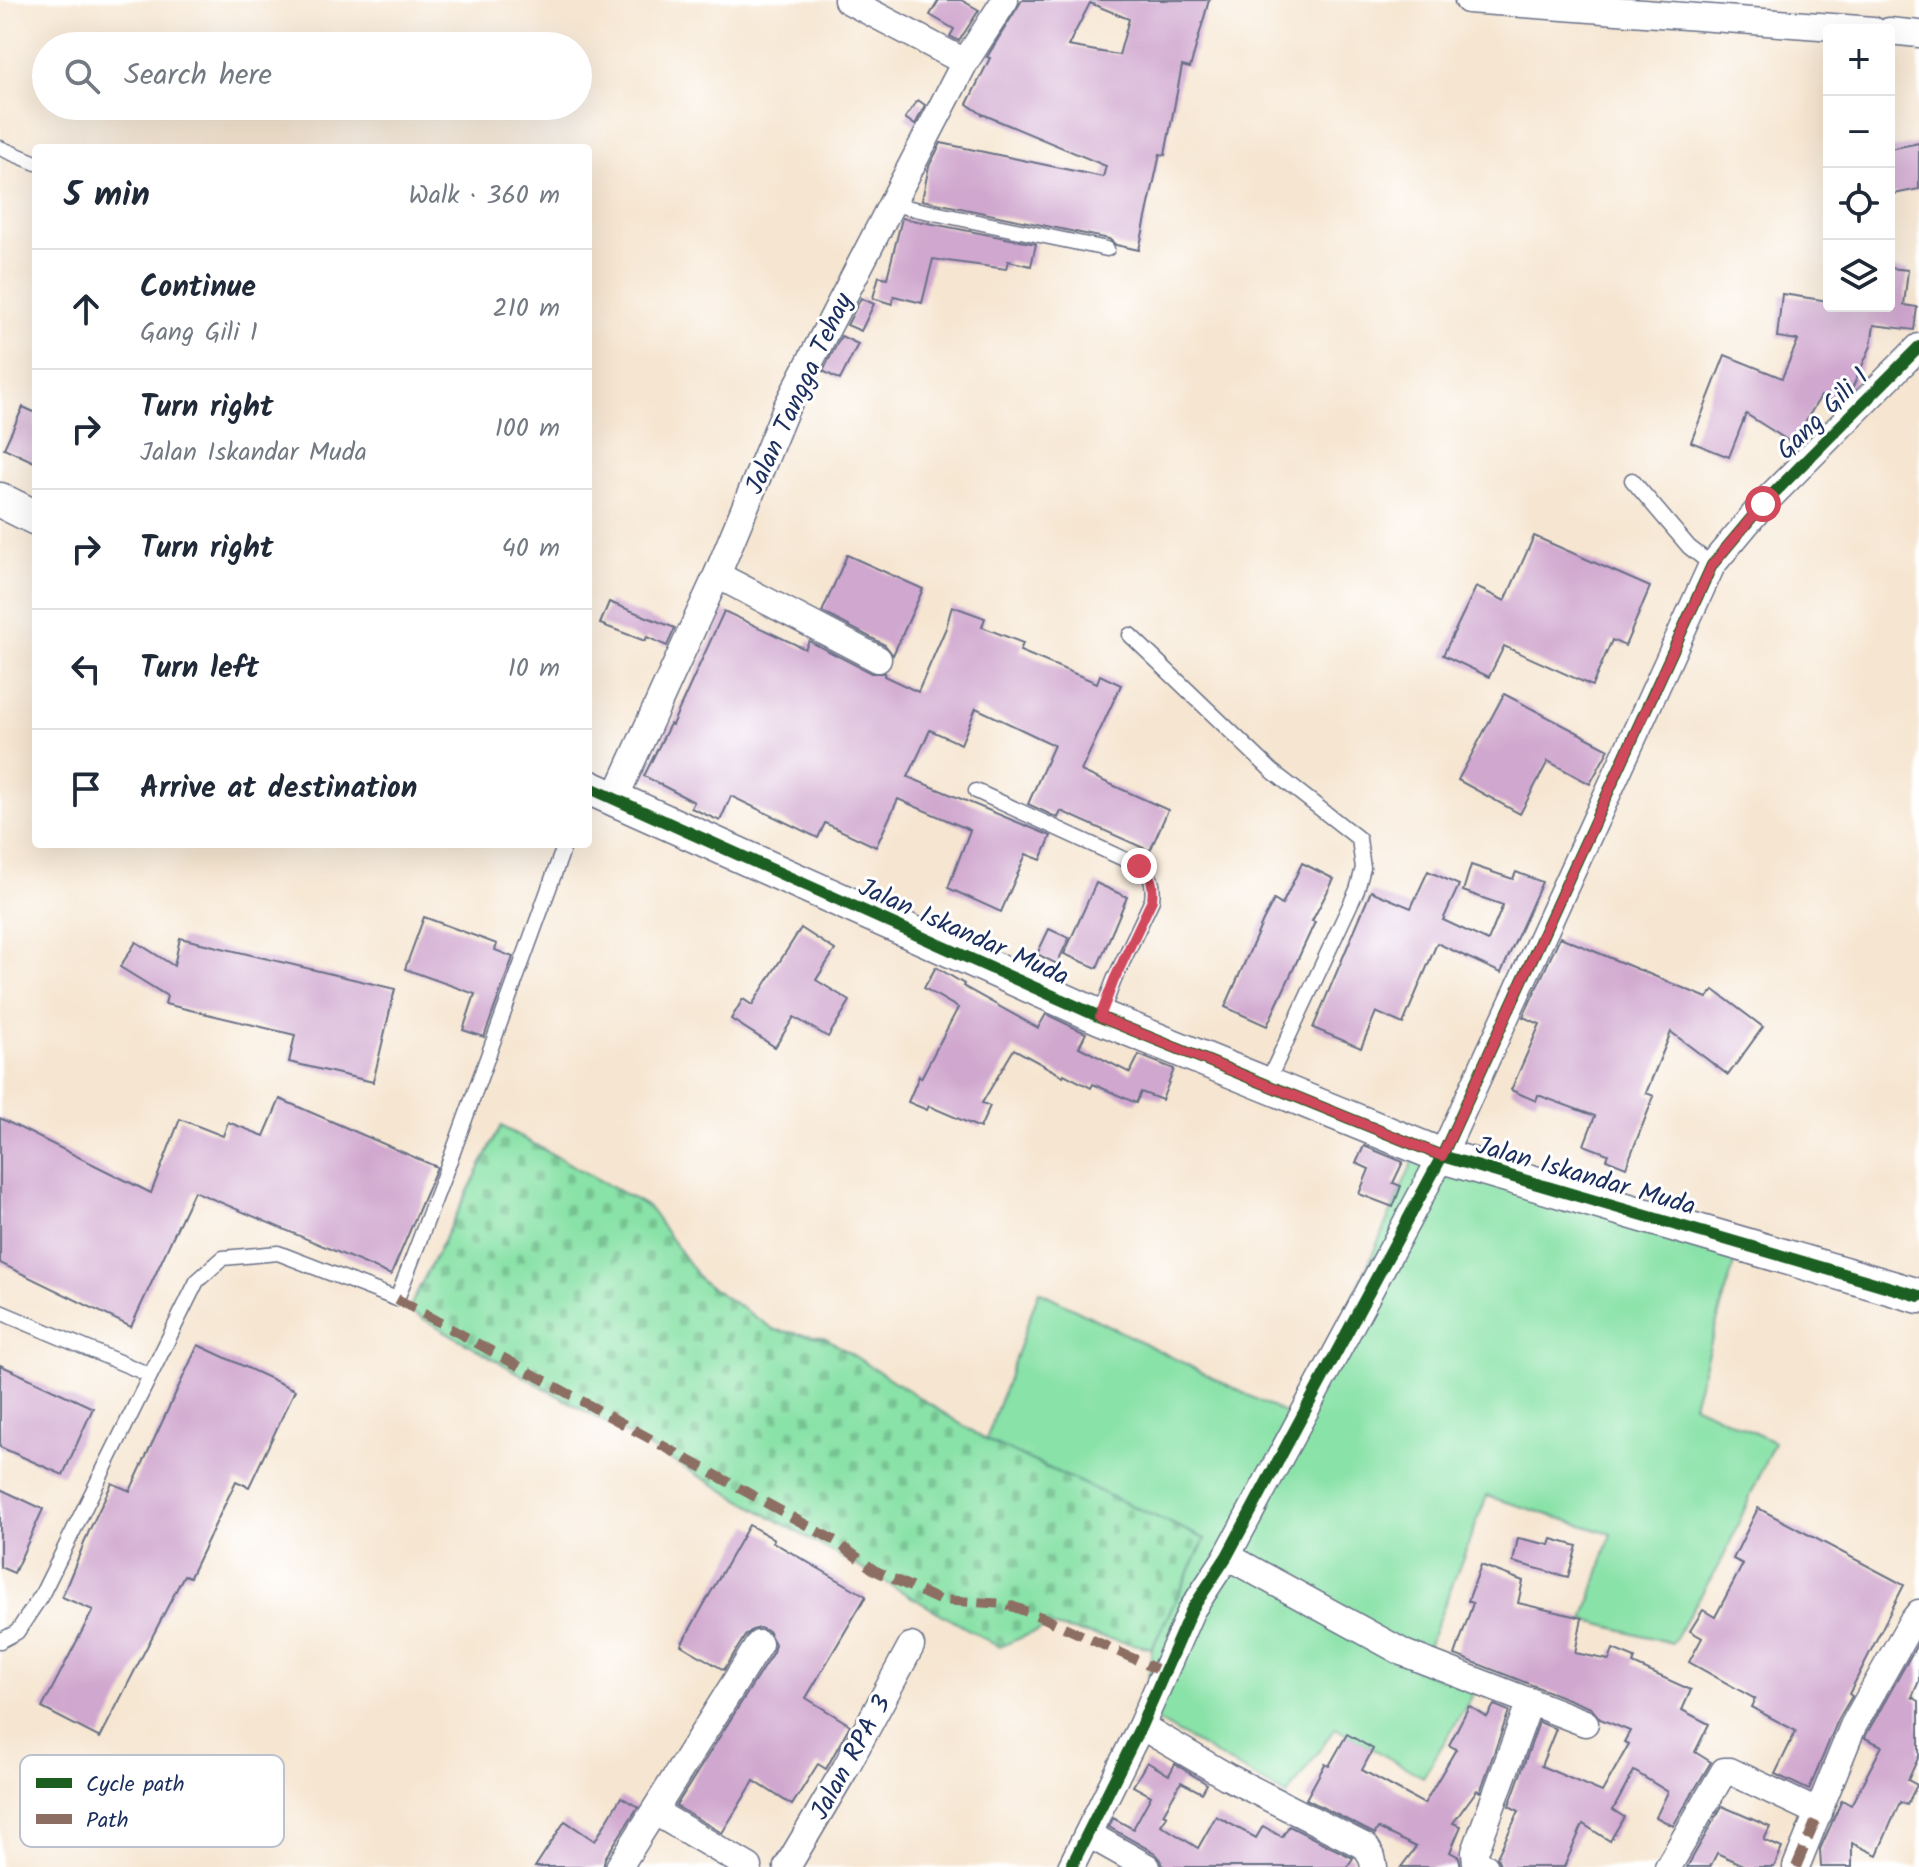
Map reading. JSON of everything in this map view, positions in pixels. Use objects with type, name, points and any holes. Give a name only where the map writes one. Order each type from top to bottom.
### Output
[{"type":"street","points":[[847,0],[965,62]]},
{"type":"street","name":"Jalan Tangga Tehay","points":[[602,792],[717,575],[786,408],[965,62],[1005,0]]},
{"type":"street","points":[[1468,0],[1823,26]]},
{"type":"street","points":[[1895,32],[1919,34]]},
{"type":"street","name":"Gang Gili 1","points":[[1071,1867],[1090,1835],[1191,1611],[1227,1556],[1442,1156],[1712,565],[1763,504],[1919,347]]},
{"type":"street","points":[[0,500],[32,516]]},
{"type":"street","points":[[717,575],[878,659]]},
{"type":"street","name":"Jalan Iskandar Muda","points":[[602,792],[1100,1017],[1442,1156],[1916,1288]]},
{"type":"street","points":[[1227,1556],[1404,1653],[1585,1723]]},
{"type":"street","points":[[1796,1867],[1853,1726],[1919,1613]]},
{"type":"street","points":[[619,1867],[759,1644]]},
{"type":"street","name":"Jalan RPA 3","points":[[787,1867],[911,1646]]},
{"type":"street","points":[[1485,1867],[1476,1863],[1475,1852],[1530,1701]]},
{"type":"street","points":[[1141,1726],[1226,1776],[1366,1847],[1374,1867]]},
{"type":"street","points":[[1668,1867],[1724,1771],[1730,1771],[1819,1813]]},
{"type":"street","points":[[655,1812],[749,1867]]},
{"type":"street","points":[[1090,1835],[1147,1867]]},
{"type":"lane","points":[[0,148],[32,161]]},
{"type":"lane","points":[[891,204],[1107,249]]},
{"type":"lane","points":[[1632,480],[1689,547],[1712,565]]},
{"type":"lane","points":[[1130,635],[1272,771],[1359,839],[1363,868],[1357,890],[1266,1085]]},
{"type":"lane","points":[[976,791],[1139,866],[1150,875],[1154,886],[1152,900],[1100,1017]]},
{"type":"lane","points":[[0,1641],[17,1632],[41,1596],[197,1281],[223,1258],[278,1253],[397,1299],[564,848]]},
{"type":"lane","points":[[0,1312],[150,1375]]},
{"type":"green space","points":[[501,1126],[648,1207],[701,1281],[775,1330],[826,1338],[986,1440],[1205,1539],[1152,1648],[1049,1626],[999,1647],[408,1310]]},
{"type":"green space","points":[[1414,1159],[1741,1240],[1693,1404],[1774,1442],[1724,1556],[1672,1643],[1584,1620],[1611,1534],[1487,1496],[1422,1662],[1476,1690],[1423,1777],[1335,1728],[1287,1796],[1144,1713],[1152,1648],[1205,1539],[986,1440],[1039,1291],[1300,1421]]},
{"type":"building","points":[[939,0],[961,0],[979,10],[959,41],[950,36],[954,29],[930,15]]},
{"type":"building","points":[[1022,0],[1209,0],[1190,68],[1182,66],[1165,155],[1160,154],[1139,250],[1116,245],[1109,239],[922,200],[929,166],[941,143],[1103,177],[1106,166],[982,114],[967,104],[990,58],[987,57]],"holes":[[[1090,3],[1129,19],[1119,55],[1068,46]]]},
{"type":"building","points":[[918,100],[925,105],[915,125],[905,118]]},
{"type":"building","points":[[1919,143],[1919,189],[1895,194],[1895,148]]},
{"type":"building","points":[[902,218],[1036,244],[1031,266],[1008,261],[1006,269],[933,259],[922,303],[894,296],[892,304],[873,298],[879,276],[887,278]]},
{"type":"building","points":[[1895,269],[1908,270],[1904,305],[1917,307],[1914,330],[1874,325],[1871,346],[1850,393],[1839,404],[1821,396],[1792,443],[1746,414],[1729,457],[1691,442],[1725,355],[1782,378],[1798,340],[1777,337],[1782,294],[1823,300],[1823,312],[1895,312]]},
{"type":"building","points":[[861,298],[874,304],[861,331],[847,325]]},
{"type":"building","points":[[841,336],[858,344],[840,380],[823,371]]},
{"type":"building","points":[[23,407],[32,411],[32,461],[4,448]]},
{"type":"building","points":[[1534,536],[1650,587],[1625,646],[1612,640],[1592,686],[1504,646],[1489,677],[1443,655],[1476,587],[1505,601]]},
{"type":"building","points":[[847,555],[923,589],[893,655],[885,645],[822,612]]},
{"type":"building","points":[[609,602],[675,628],[667,646],[600,624]]},
{"type":"building","points":[[952,606],[985,618],[982,627],[1023,643],[1020,651],[1097,683],[1100,675],[1121,685],[1081,771],[1168,810],[1150,851],[1061,811],[1058,818],[1028,804],[1054,745],[976,708],[961,744],[930,730],[908,777],[1051,836],[1041,860],[1026,854],[1001,912],[948,888],[970,830],[898,799],[876,847],[825,823],[818,838],[731,796],[720,821],[691,808],[694,802],[644,776],[672,725],[724,611],[805,649],[809,641],[871,673],[885,673],[884,676],[918,692],[946,628]]},
{"type":"building","points":[[1504,694],[1609,749],[1590,784],[1548,761],[1520,814],[1458,780]]},
{"type":"building","points":[[1302,863],[1334,879],[1312,921],[1315,922],[1267,1026],[1225,1007],[1274,900],[1282,905]]},
{"type":"building","points":[[1471,865],[1513,879],[1516,872],[1542,882],[1501,973],[1437,943],[1403,1024],[1376,1012],[1361,1048],[1313,1028],[1371,891],[1411,908],[1428,871],[1459,885],[1443,920],[1488,941],[1503,905],[1463,891]]},
{"type":"building","points":[[1096,883],[1127,897],[1097,968],[1064,954]]},
{"type":"building","points":[[424,917],[497,944],[495,950],[513,957],[484,1037],[463,1030],[475,994],[405,969]]},
{"type":"building","points":[[801,928],[835,950],[816,980],[850,1001],[828,1037],[794,1017],[775,1047],[731,1019],[743,999],[752,1005]]},
{"type":"building","points":[[1049,929],[1069,938],[1057,964],[1037,954]]},
{"type":"building","points":[[1560,937],[1707,998],[1714,990],[1763,1027],[1728,1075],[1671,1032],[1646,1093],[1654,1096],[1626,1167],[1606,1159],[1608,1154],[1584,1145],[1595,1116],[1538,1095],[1536,1101],[1511,1090],[1540,1024],[1523,1017]]},
{"type":"building","points":[[180,938],[395,989],[373,1082],[289,1062],[295,1035],[165,1004],[167,996],[120,967],[136,942],[174,966]]},
{"type":"building","points":[[936,967],[963,986],[1038,1028],[1046,1014],[1086,1033],[1079,1047],[1130,1073],[1139,1055],[1174,1069],[1162,1100],[1141,1092],[1136,1103],[1093,1084],[1091,1088],[1014,1049],[982,1103],[990,1106],[980,1128],[929,1106],[927,1110],[908,1102],[919,1076],[921,1078],[958,1008],[924,988]]},
{"type":"building","points":[[280,1099],[437,1167],[391,1275],[194,1191],[131,1327],[0,1263],[0,1118],[151,1193],[180,1119],[223,1136],[228,1122],[264,1136]]},
{"type":"building","points":[[1364,1146],[1403,1162],[1393,1183],[1401,1186],[1393,1207],[1359,1194],[1369,1169],[1356,1163]]},
{"type":"building","points":[[198,1345],[295,1390],[249,1487],[236,1481],[190,1577],[184,1575],[100,1738],[42,1708],[93,1610],[62,1597],[112,1483],[130,1491]]},
{"type":"building","points":[[0,1365],[93,1408],[63,1475],[0,1447]]},
{"type":"building","points":[[0,1489],[43,1509],[14,1573],[0,1567]]},
{"type":"building","points":[[1758,1508],[1904,1585],[1849,1694],[1852,1696],[1838,1720],[1809,1790],[1775,1774],[1796,1731],[1751,1707],[1755,1699],[1689,1662],[1702,1638],[1690,1631],[1703,1610],[1715,1617],[1743,1564],[1733,1559]]},
{"type":"building","points":[[749,1525],[866,1596],[806,1698],[850,1725],[826,1769],[818,1764],[792,1805],[754,1781],[722,1833],[676,1806],[773,1652],[775,1644],[768,1631],[760,1628],[752,1630],[724,1670],[681,1645]]},
{"type":"building","points":[[1518,1538],[1550,1545],[1552,1539],[1577,1546],[1568,1577],[1513,1562]]},
{"type":"building","points":[[1481,1565],[1523,1581],[1518,1603],[1582,1618],[1575,1653],[1609,1660],[1613,1649],[1635,1658],[1633,1664],[1691,1690],[1682,1710],[1709,1724],[1695,1752],[1711,1762],[1673,1826],[1656,1817],[1668,1792],[1634,1771],[1613,1810],[1624,1817],[1610,1841],[1583,1824],[1564,1867],[1501,1867],[1497,1857],[1519,1811],[1509,1806],[1539,1722],[1556,1729],[1541,1766],[1602,1792],[1629,1744],[1624,1742],[1630,1731],[1600,1719],[1591,1708],[1455,1655],[1473,1603],[1468,1601]]},
{"type":"building","points":[[1919,1641],[1919,1681],[1912,1697],[1919,1701],[1919,1756],[1908,1780],[1917,1785],[1907,1805],[1900,1802],[1877,1855],[1852,1843],[1852,1867],[1821,1867],[1820,1849],[1842,1800],[1851,1805],[1882,1746],[1865,1738],[1867,1733]]},
{"type":"building","points":[[1494,1705],[1509,1711],[1480,1792],[1477,1790],[1453,1823],[1461,1826],[1450,1852],[1459,1857],[1461,1867],[1401,1867],[1416,1847],[1378,1828],[1375,1834],[1306,1799],[1325,1764],[1329,1766],[1347,1734],[1373,1749],[1362,1770],[1424,1804],[1456,1749],[1449,1745],[1469,1706],[1487,1717]]},
{"type":"building","points":[[1147,1762],[1169,1775],[1175,1764],[1207,1784],[1202,1793],[1181,1782],[1163,1814],[1167,1816],[1161,1825],[1198,1848],[1216,1816],[1256,1838],[1263,1826],[1282,1837],[1289,1826],[1353,1858],[1347,1867],[1163,1867],[1155,1853],[1109,1827],[1113,1818],[1133,1829],[1151,1796],[1133,1786]]},
{"type":"building","points":[[621,1797],[638,1807],[605,1858],[603,1867],[535,1867],[565,1821],[595,1841]]},
{"type":"building","points":[[1722,1806],[1770,1827],[1764,1840],[1782,1848],[1774,1867],[1747,1867],[1717,1853],[1710,1867],[1687,1867]]},
{"type":"marked path","points":[[397,1299],[837,1542],[874,1570],[939,1600],[1006,1604],[1163,1672]]},
{"type":"marked path","points":[[1796,1867],[1819,1813]]},
{"type":"cycle path","points":[[1071,1867],[1141,1726],[1191,1611],[1227,1556],[1442,1156],[1712,565],[1763,504],[1919,347]]},
{"type":"cycle path","points":[[592,789],[1100,1017],[1442,1156],[1919,1296]]},
{"type":"route","points":[[1139,866],[1150,875],[1154,886],[1152,900],[1100,1017],[1442,1156],[1712,565],[1763,504]]}]
